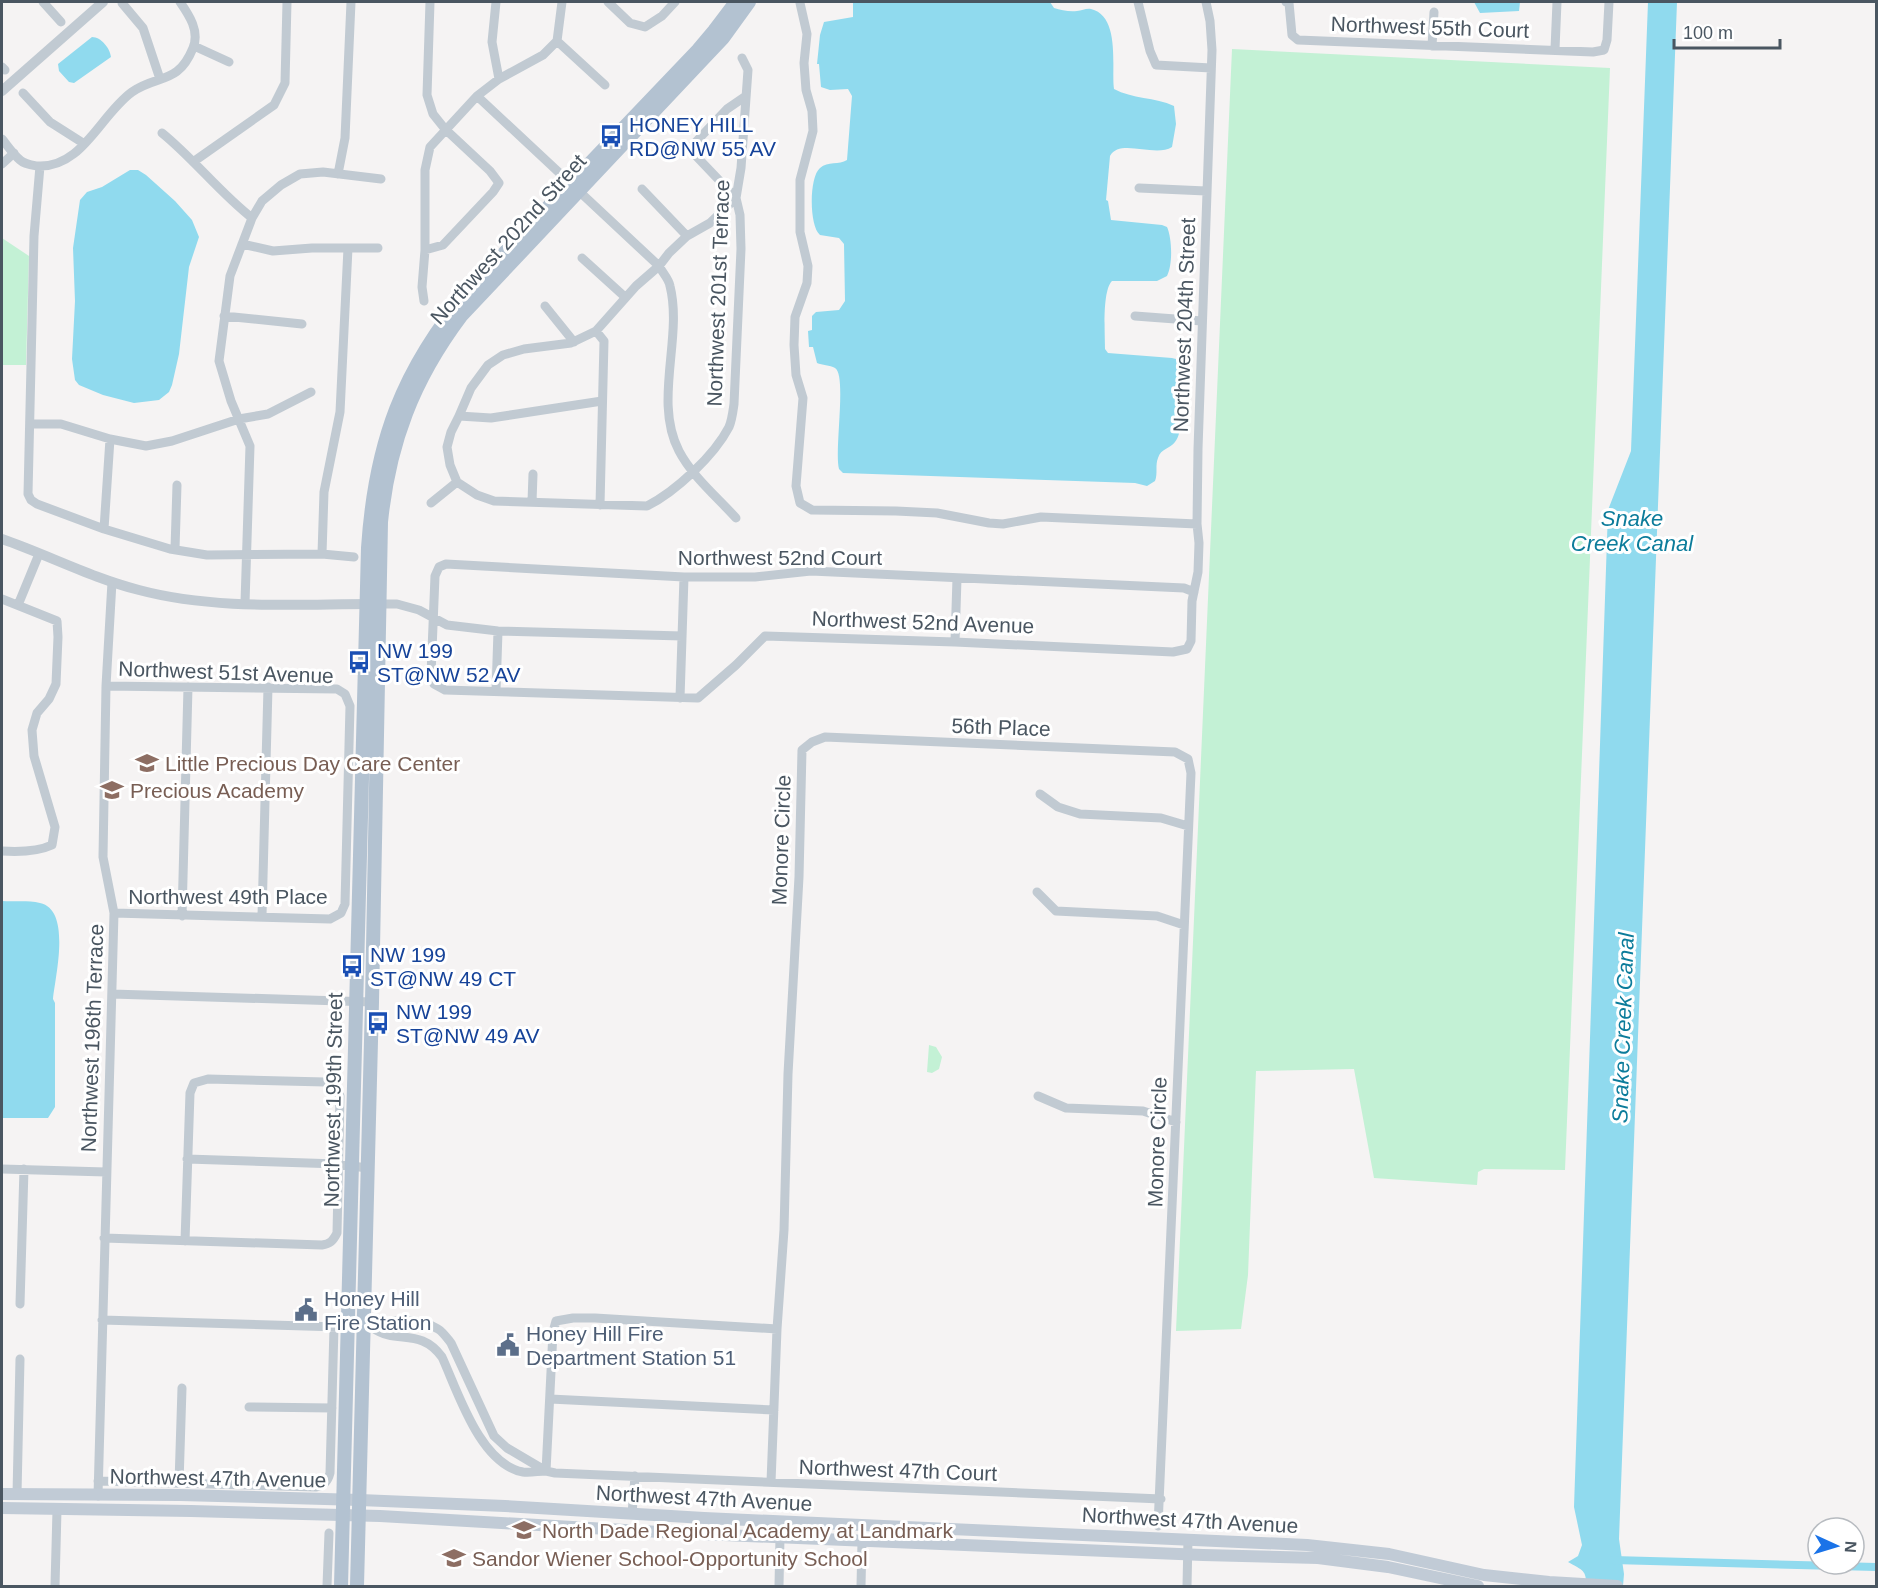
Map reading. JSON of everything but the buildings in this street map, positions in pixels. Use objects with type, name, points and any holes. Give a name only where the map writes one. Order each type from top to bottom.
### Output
[{"type":"main road","name":"Northwest 202nd Street","points":[[403,404],[461,316],[703,44],[736,2]]},
{"type":"main road","name":"Northwest 202nd Street","points":[[574,187],[717,45],[749,2]]},
{"type":"main road","name":"Northwest 199th Street","points":[[341,1587],[356,1002],[354,807],[384,496],[403,404]]},
{"type":"main road","name":"Northwest 199th Street","points":[[357,1587],[358,1516],[368,1328],[367,1168],[376,808],[373,604]]},
{"type":"main road","name":"Northwest 47th Avenue","points":[[2,1494],[180,1495],[360,1500],[1188,1539],[1356,1550],[1401,1557],[1485,1581],[1617,1587]]},
{"type":"main road","points":[[82,1510],[94,1504],[98,1496]]},
{"type":"main road","name":"Northwest 47th Avenue","points":[[2,1509],[358,1516],[862,1541],[1302,1557],[1350,1561],[1401,1569],[1478,1587]]},
{"type":"main road","points":[[567,1526],[573,1519],[590,1512]]},
{"type":"main road","points":[[768,1521],[777,1528],[780,1537]]},
{"type":"main road","points":[[862,1541],[869,1533],[886,1526]]},
{"type":"street","points":[[43,2],[61,22]]},
{"type":"street","points":[[2,92],[103,2]]},
{"type":"street","points":[[2,139],[20,160],[30,165],[57,165],[65,160],[132,92],[160,79],[174,76],[183,65],[194,46],[194,24],[181,2]]},
{"type":"street","points":[[192,162],[273,105],[285,83],[287,2]]},
{"type":"street","points":[[338,174],[345,138],[351,2]]},
{"type":"street","points":[[425,250],[443,245],[499,183],[433,114],[427,95],[430,2]]},
{"type":"street","points":[[496,2],[492,42],[499,79]]},
{"type":"street","points":[[424,301],[422,287],[425,250],[425,170],[429,147],[477,96],[499,79],[543,56],[557,41],[562,2]]},
{"type":"street","points":[[608,2],[630,23],[645,27],[662,16],[675,2]]},
{"type":"street","points":[[800,2],[807,34],[804,63],[813,131],[800,180],[800,232],[808,266],[807,284],[795,317],[794,345],[796,375],[803,398],[796,486],[800,503],[812,510],[937,513],[989,524],[1003,524],[1041,517],[1197,524]]},
{"type":"street","points":[[1138,2],[1150,51],[1156,65],[1210,68]]},
{"type":"street","name":"Northwest 204th Street","points":[[1187,650],[1191,640],[1199,543],[1197,524],[1202,321],[1212,50],[1206,2]]},
{"type":"street","name":"Northwest 55th Court","points":[[1286,2],[1289,3],[1291,9],[1292,35],[1298,40],[1593,52],[1604,50],[1607,40],[1609,2]]},
{"type":"street","points":[[1555,50],[1557,2]]},
{"type":"street","points":[[122,3],[143,28],[160,79]]},
{"type":"street","points":[[1432,46],[1434,12]]},
{"type":"street","points":[[557,41],[605,85]]},
{"type":"street","points":[[194,46],[229,62]]},
{"type":"street","name":"Northwest 201st Terrace","points":[[457,482],[477,495],[494,501],[647,506],[662,498],[693,470],[711,452],[729,426],[734,404],[741,249],[740,215],[736,198],[741,168],[748,70],[742,58]]},
{"type":"street","points":[[23,93],[50,122],[83,143]]},
{"type":"street","points":[[477,96],[659,266],[670,284],[673,315],[669,371],[670,422],[679,450],[693,470],[736,518]]},
{"type":"street","points":[[431,503],[457,482],[450,465],[447,447],[451,432],[471,388],[488,365],[503,355],[524,349],[574,342],[596,331],[669,253],[687,236],[710,223],[736,198],[697,157],[692,146],[727,109],[746,96]]},
{"type":"street","points":[[162,133],[252,218]]},
{"type":"street","points":[[2,164],[14,153]]},
{"type":"street","points":[[40,166],[34,236],[28,494],[31,500],[104,529],[175,549],[207,555],[322,554],[354,557]]},
{"type":"street","points":[[246,603],[250,446],[231,401],[219,361],[230,276],[252,218],[262,201],[270,193],[300,174],[323,172],[381,179]]},
{"type":"street","points":[[1139,188],[1206,191]]},
{"type":"street","points":[[642,189],[687,236]]},
{"type":"street","points":[[242,244],[273,251],[378,248]]},
{"type":"street","points":[[322,554],[324,492],[340,412],[348,248]]},
{"type":"street","points":[[582,258],[626,297]]},
{"type":"street","points":[[544,306],[574,342]]},
{"type":"street","points":[[224,316],[302,324]]},
{"type":"street","points":[[1135,316],[1202,321]]},
{"type":"street","points":[[596,331],[604,341],[600,505]]},
{"type":"street","points":[[31,424],[61,424],[110,439],[146,446],[172,441],[239,419],[268,414],[311,392]]},
{"type":"street","points":[[459,416],[491,418],[602,401]]},
{"type":"street","points":[[104,529],[110,439]]},
{"type":"street","points":[[532,502],[533,474]]},
{"type":"street","points":[[175,549],[177,485]]},
{"type":"street","points":[[2,539],[112,582],[190,601],[397,604],[419,610],[447,625],[498,631],[682,636]]},
{"type":"street","points":[[18,605],[39,554]]},
{"type":"street","name":"Northwest 52nd Court","points":[[434,619],[435,576],[439,567],[446,564],[684,577],[755,577],[811,571],[1184,588],[1194,592]]},
{"type":"street","points":[[680,698],[684,577]]},
{"type":"street","points":[[955,642],[957,578]]},
{"type":"street","name":"Northwest 196th Terrace","points":[[98,1496],[114,913],[103,857],[106,686],[112,582]]},
{"type":"street","points":[[2,599],[57,621],[58,637],[56,684],[49,699],[37,713],[32,730],[34,756],[55,827],[52,845],[44,849],[13,852],[2,850]]},
{"type":"street","name":"Northwest 52nd Avenue","points":[[434,619],[431,675],[434,684],[445,690],[698,698],[765,636],[1173,652],[1187,650]]},
{"type":"street","points":[[496,691],[498,631]]},
{"type":"street","name":"Northwest 51st Avenue","points":[[106,686],[337,688],[345,694],[350,706],[354,807]]},
{"type":"street","points":[[182,916],[188,687]]},
{"type":"street","points":[[262,916],[268,687]]},
{"type":"street","name":"56th Place","points":[[812,742],[825,737],[1175,752],[1188,759]]},
{"type":"street","name":"Monore Circle","points":[[771,1482],[777,1329],[784,1230],[802,750],[812,742]]},
{"type":"street","name":"Monore Circle","points":[[1158,1526],[1161,1499],[1191,773],[1188,759]]},
{"type":"street","points":[[1040,794],[1058,807],[1080,814],[1161,818],[1188,826]]},
{"type":"street","points":[[354,807],[376,808]]},
{"type":"street","name":"Northwest 49th Place","points":[[114,913],[330,919],[341,914],[345,904],[354,807]]},
{"type":"street","points":[[1037,892],[1056,911],[1157,916],[1184,925]]},
{"type":"street","points":[[112,994],[372,1002]]},
{"type":"street","points":[[104,1238],[328,1244],[334,1241],[337,1233],[340,1096],[334,1086],[325,1082],[208,1078],[194,1083],[189,1093],[185,1240]]},
{"type":"street","points":[[1038,1096],[1066,1108],[1143,1111],[1176,1122]]},
{"type":"street","points":[[187,1159],[338,1164],[367,1168]]},
{"type":"street","points":[[2,1169],[106,1172]]},
{"type":"street","points":[[20,1304],[24,1169]]},
{"type":"street","points":[[368,1328],[390,1321],[424,1323],[440,1330],[451,1343],[494,1436],[507,1448],[546,1471],[553,1332],[556,1321],[595,1318],[777,1329]]},
{"type":"street","points":[[102,1320],[368,1328],[390,1335],[420,1339],[424,1323]]},
{"type":"street","points":[[249,1407],[332,1408],[334,1327]]},
{"type":"street","name":"Northwest 47th Court","points":[[420,1339],[430,1344],[442,1357],[475,1429],[492,1456],[525,1472],[546,1471],[1161,1499]]},
{"type":"street","points":[[17,1494],[20,1359]]},
{"type":"street","points":[[179,1483],[182,1388]]},
{"type":"street","points":[[550,1400],[774,1410]]},
{"type":"street","name":"Northwest 47th Avenue","points":[[98,1481],[315,1487],[325,1483],[330,1473],[332,1408]]},
{"type":"street","points":[[475,1429],[487,1422]]},
{"type":"street","points":[[632,1514],[635,1476]]},
{"type":"street","points":[[55,1587],[57,1510]]},
{"type":"street","points":[[327,1587],[329,1533]]},
{"type":"street","points":[[779,1587],[780,1537]]},
{"type":"street","points":[[1187,1587],[1188,1539]]},
{"type":"street","points":[[861,1587],[862,1541]]},
{"type":"green space","points":[[1232,49],[1610,68],[1565,1170],[1484,1169],[1478,1172],[1477,1185],[1374,1178],[1354,1069],[1256,1071],[1248,1275],[1241,1329],[1176,1331]]},
{"type":"green space","points":[[2,238],[29,256],[26,365],[2,365]]},
{"type":"green space","points":[[929,1045],[936,1047],[942,1057],[939,1069],[932,1073],[927,1072]]},
{"type":"water","points":[[853,2],[1050,2],[1054,8],[1065,11],[1091,9],[1107,22],[1111,32],[1114,89],[1128,95],[1174,106],[1176,124],[1172,147],[1157,151],[1122,149],[1110,156],[1106,200],[1111,220],[1162,225],[1167,227],[1170,238],[1171,258],[1167,276],[1157,281],[1112,281],[1105,303],[1105,349],[1108,353],[1176,359],[1181,372],[1179,435],[1173,444],[1159,455],[1155,481],[1147,486],[1135,483],[843,473],[839,469],[840,384],[838,374],[835,368],[817,363],[813,347],[809,347],[808,331],[812,330],[812,316],[816,312],[839,310],[845,301],[844,244],[839,238],[820,235],[816,230],[812,212],[812,191],[816,173],[820,168],[826,164],[847,160],[852,96],[848,89],[830,90],[821,87],[819,64],[817,64],[820,35],[824,22],[853,17]]},
{"type":"water","points":[[1474,2],[1520,2],[1519,11],[1480,13]]},
{"type":"water","name":"Snake Creek Canal","points":[[1648,2],[1677,2],[1619,1539],[1624,1574],[1623,1586],[1586,1586],[1583,1571],[1568,1562],[1578,1556],[1582,1545],[1574,1507],[1608,510],[1631,451]]},
{"type":"water","points":[[92,37],[104,44],[111,57],[74,83],[69,82],[59,71],[58,64]]},
{"type":"water","points":[[130,170],[138,170],[146,175],[175,201],[192,220],[199,237],[189,267],[179,354],[172,385],[169,392],[159,400],[134,403],[103,395],[79,385],[75,380],[72,359],[75,301],[73,248],[80,200],[87,192],[102,187]]},
{"type":"water","points":[[2,901],[40,903],[50,908],[56,918],[59,931],[53,999],[55,1003],[55,1107],[48,1118],[2,1118]]},
{"type":"waterway","points":[[1613,1560],[1876,1567]]},
{"type":"place","name":"HONEY HILL RD@NW 55 AV","points":[[611,136]]},
{"type":"place","name":"NW 199 ST@NW 52 AV","points":[[359,662]]},
{"type":"place","name":"Little Precious Day Care Center","points":[[147,763]]},
{"type":"place","name":"Precious Academy","points":[[112,790]]},
{"type":"place","name":"NW 199 ST@NW 49 CT","points":[[352,966]]},
{"type":"place","name":"NW 199 ST@NW 49 AV","points":[[378,1023]]},
{"type":"place","name":"Honey Hill Fire Station","points":[[306,1310]]},
{"type":"place","name":"Honey Hill Fire Department Station 51","points":[[508,1345]]},
{"type":"place","name":"North Dade Regional Academy at Landmark","points":[[524,1530]]},
{"type":"place","name":"Sandor Wiener School-Opportunity School","points":[[454,1558]]}]
